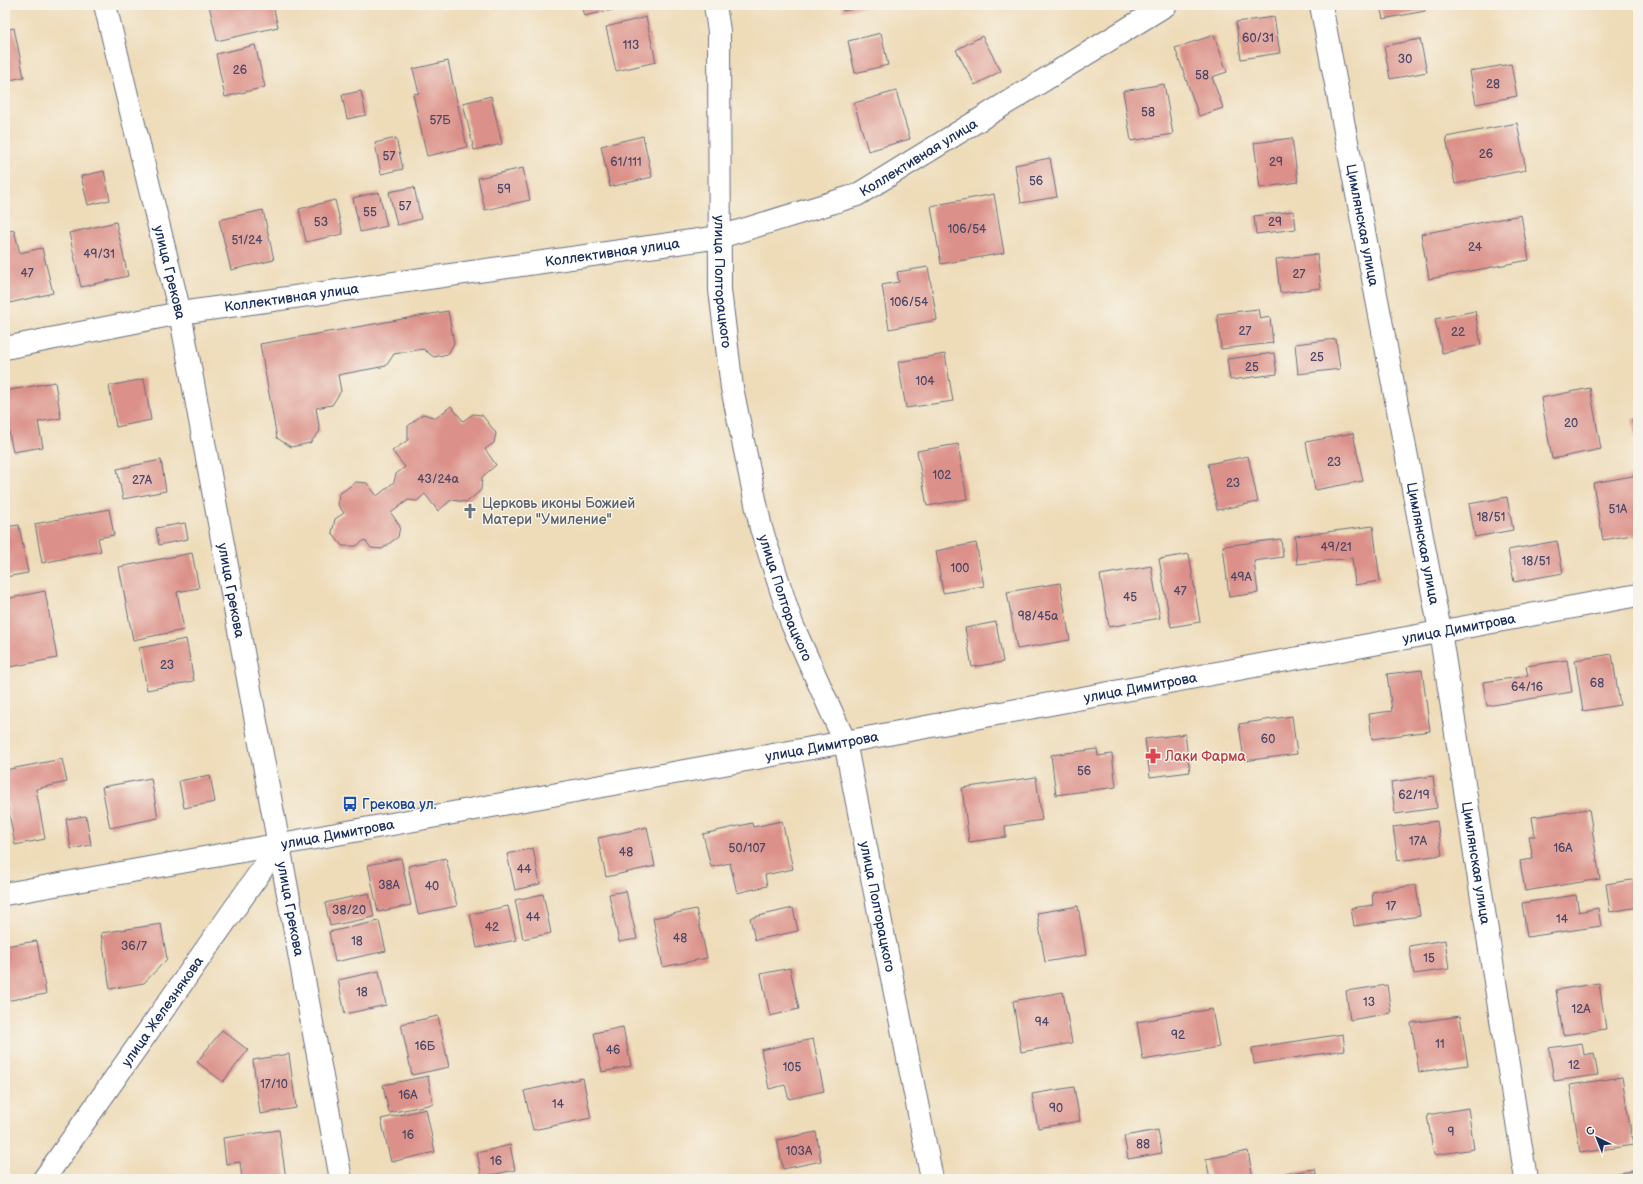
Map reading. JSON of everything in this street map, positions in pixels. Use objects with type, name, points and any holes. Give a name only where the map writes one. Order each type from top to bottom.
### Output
[{"type":"street","name":"улица Грекова","points":[[105,5],[180,313],[342,1179]]},
{"type":"street","name":"улица Полторацкого","points":[[715,5],[719,31],[720,290],[732,388],[761,528],[792,624],[844,742],[932,1179]]},
{"type":"street","name":"Коллективная улица","points":[[5,348],[180,313],[720,237],[857,195],[1166,5]]},
{"type":"street","name":"Цимлянская улица","points":[[1321,5],[1440,631],[1526,1179]]},
{"type":"street","name":"улица Димитрова","points":[[5,894],[844,742],[1638,595]]},
{"type":"street","name":"улица Железнякова","points":[[44,1179],[280,844]]},
{"type":"building","points":[[209,5],[273,5],[278,27],[217,41]]},
{"type":"building","points":[[581,5],[631,5],[632,6],[584,16]]},
{"type":"building","points":[[842,5],[868,5],[868,6],[843,11]]},
{"type":"building","points":[[1380,5],[1424,5],[1425,11],[1383,19]]},
{"type":"building","points":[[646,17],[656,62],[616,71],[606,27]]},
{"type":"building","points":[[1274,17],[1280,53],[1241,59],[1236,22]]},
{"type":"building","points":[[14,28],[24,77],[5,81],[5,30]]},
{"type":"building","points":[[881,33],[888,65],[855,73],[848,41]]},
{"type":"building","points":[[1214,35],[1227,72],[1212,77],[1223,108],[1199,116],[1175,48]]},
{"type":"building","points":[[982,36],[1001,71],[975,85],[956,50]]},
{"type":"building","points":[[1420,39],[1427,72],[1390,79],[1384,46]]},
{"type":"building","points":[[255,45],[265,87],[225,97],[216,54]]},
{"type":"building","points":[[448,61],[467,147],[427,156],[413,94],[419,93],[413,69]]},
{"type":"building","points":[[1511,64],[1517,96],[1476,104],[1470,71]]},
{"type":"building","points":[[1164,84],[1173,134],[1131,141],[1123,91]]},
{"type":"building","points":[[361,91],[366,115],[347,119],[342,95]]},
{"type":"building","points":[[896,91],[910,139],[868,151],[854,103]]},
{"type":"building","points":[[491,96],[502,144],[474,150],[463,103]]},
{"type":"building","points":[[1517,123],[1526,170],[1455,184],[1446,137]]},
{"type":"building","points":[[643,136],[652,177],[610,187],[601,146]]},
{"type":"building","points":[[396,138],[403,169],[381,174],[375,143]]},
{"type":"building","points":[[1292,138],[1298,182],[1260,188],[1254,143]]},
{"type":"building","points":[[1050,158],[1057,197],[1021,203],[1015,165]]},
{"type":"building","points":[[523,168],[530,200],[485,210],[478,178]]},
{"type":"building","points":[[104,171],[110,200],[88,205],[81,176]]},
{"type":"building","points":[[414,187],[421,219],[397,225],[389,192]]},
{"type":"building","points":[[379,192],[387,226],[360,232],[353,198]]},
{"type":"building","points":[[994,194],[1004,253],[941,264],[931,206]]},
{"type":"building","points":[[335,200],[343,234],[306,242],[299,209]]},
{"type":"building","points":[[263,210],[274,260],[231,270],[219,220]]},
{"type":"building","points":[[1294,211],[1296,229],[1256,234],[1254,216]]},
{"type":"building","points":[[1521,215],[1529,260],[1429,279],[1421,234]]},
{"type":"building","points":[[116,222],[128,276],[81,287],[69,233]]},
{"type":"building","points":[[14,230],[20,253],[42,248],[53,293],[5,304],[5,232]]},
{"type":"building","points":[[1317,254],[1321,288],[1280,293],[1276,259]]},
{"type":"building","points":[[928,267],[937,320],[889,329],[882,285],[899,282],[897,272]]},
{"type":"building","points":[[1258,309],[1260,319],[1270,317],[1273,343],[1221,349],[1217,314]]},
{"type":"building","points":[[448,311],[454,343],[448,354],[434,357],[423,349],[394,354],[386,366],[338,375],[341,391],[332,405],[316,408],[320,431],[310,443],[291,447],[277,438],[260,344]]},
{"type":"building","points":[[1475,311],[1481,345],[1442,353],[1435,319]]},
{"type":"building","points":[[1336,339],[1340,369],[1298,374],[1295,344]]},
{"type":"building","points":[[1274,353],[1277,374],[1230,380],[1227,359]]},
{"type":"building","points":[[945,354],[953,401],[906,408],[898,362]]},
{"type":"building","points":[[144,379],[151,420],[116,427],[109,386]]},
{"type":"building","points":[[55,382],[61,418],[38,422],[43,447],[13,452],[5,412],[5,391]]},
{"type":"building","points":[[1590,388],[1601,449],[1552,459],[1541,398]]},
{"type":"building","points":[[451,406],[463,421],[473,414],[482,415],[496,433],[494,443],[485,449],[496,465],[482,477],[481,490],[467,502],[451,500],[438,511],[425,494],[417,501],[408,500],[391,513],[400,526],[398,537],[382,549],[371,548],[365,540],[356,546],[342,546],[332,533],[335,519],[344,513],[338,505],[339,494],[356,482],[367,483],[377,496],[394,482],[396,474],[405,467],[392,451],[408,440],[408,426],[423,414],[436,418]]},
{"type":"building","points":[[1638,418],[1638,445],[1637,445],[1632,419]]},
{"type":"building","points":[[1353,433],[1363,481],[1315,490],[1306,442]]},
{"type":"building","points":[[958,444],[967,499],[927,506],[917,451]]},
{"type":"building","points":[[1248,456],[1258,502],[1217,510],[1208,464]]},
{"type":"building","points":[[161,460],[166,491],[123,499],[117,469]]},
{"type":"building","points":[[1638,475],[1638,534],[1603,540],[1593,483]]},
{"type":"building","points":[[1507,497],[1513,530],[1475,537],[1469,504]]},
{"type":"building","points":[[109,509],[114,535],[98,538],[101,551],[42,563],[35,524]]},
{"type":"building","points":[[185,523],[188,539],[159,545],[156,528]]},
{"type":"building","points":[[19,525],[28,573],[5,577],[5,527]]},
{"type":"building","points":[[1373,526],[1380,581],[1355,585],[1352,558],[1297,564],[1295,536]]},
{"type":"building","points":[[1281,539],[1283,557],[1254,561],[1258,593],[1229,597],[1223,546]]},
{"type":"building","points":[[1557,541],[1563,573],[1514,582],[1508,550]]},
{"type":"building","points":[[976,543],[984,586],[943,593],[936,551]]},
{"type":"building","points":[[192,553],[199,588],[177,592],[184,630],[133,640],[119,567]]},
{"type":"building","points":[[1189,554],[1200,622],[1171,627],[1159,559]]},
{"type":"building","points":[[1151,566],[1160,618],[1109,627],[1100,575]]},
{"type":"building","points":[[1060,583],[1070,640],[1017,649],[1007,592]]},
{"type":"building","points":[[45,591],[57,658],[5,668],[5,599]]},
{"type":"building","points":[[996,622],[1003,662],[972,667],[965,628]]},
{"type":"building","points":[[186,639],[194,681],[147,690],[139,648]]},
{"type":"building","points":[[1612,654],[1620,705],[1583,711],[1575,660]]},
{"type":"building","points":[[1567,660],[1572,692],[1487,706],[1483,682],[1528,676],[1526,666]]},
{"type":"building","points":[[1422,670],[1430,731],[1372,739],[1369,714],[1392,711],[1387,674]]},
{"type":"building","points":[[1292,716],[1297,754],[1244,761],[1239,724]]},
{"type":"building","points":[[1185,734],[1190,772],[1150,777],[1145,739]]},
{"type":"building","points":[[1097,749],[1098,756],[1112,754],[1116,787],[1056,795],[1051,755]]},
{"type":"building","points":[[62,759],[67,782],[36,789],[45,839],[15,845],[5,791],[5,770]]},
{"type":"building","points":[[210,775],[215,802],[184,808],[179,781]]},
{"type":"building","points":[[1433,776],[1437,808],[1395,814],[1391,782]]},
{"type":"building","points":[[1036,777],[1042,820],[1005,826],[1006,837],[969,842],[962,788]]},
{"type":"building","points":[[151,778],[158,818],[110,828],[102,787]]},
{"type":"building","points":[[1589,809],[1600,879],[1525,891],[1520,861],[1533,859],[1529,836],[1535,836],[1532,817]]},
{"type":"building","points":[[86,816],[91,845],[71,849],[66,819]]},
{"type":"building","points":[[782,821],[793,869],[765,875],[767,886],[737,893],[730,863],[711,867],[703,834],[752,823],[753,827]]},
{"type":"building","points":[[1437,821],[1442,855],[1398,861],[1393,827]]},
{"type":"building","points":[[647,827],[655,866],[606,877],[598,838]]},
{"type":"building","points":[[533,848],[540,884],[515,890],[507,854]]},
{"type":"building","points":[[401,858],[411,905],[378,912],[368,865]]},
{"type":"building","points":[[446,858],[457,906],[418,914],[408,866]]},
{"type":"building","points":[[1638,879],[1638,907],[1610,912],[1606,884]]},
{"type":"building","points":[[1416,885],[1420,916],[1354,926],[1351,908],[1373,905],[1372,892]]},
{"type":"building","points":[[626,891],[637,939],[619,942],[609,894]]},
{"type":"building","points":[[369,893],[374,917],[330,926],[325,903]]},
{"type":"building","points":[[543,894],[551,933],[523,939],[515,900]]},
{"type":"building","points":[[1576,895],[1579,912],[1598,908],[1601,926],[1527,937],[1522,903]]},
{"type":"building","points":[[508,906],[516,940],[477,948],[470,914]]},
{"type":"building","points":[[1078,906],[1086,955],[1045,962],[1037,913]]},
{"type":"building","points":[[793,908],[798,931],[755,940],[750,918]]},
{"type":"building","points":[[696,909],[707,958],[663,967],[653,918]]},
{"type":"building","points":[[379,921],[386,951],[335,962],[329,932]]},
{"type":"building","points":[[161,924],[167,959],[144,983],[110,989],[101,933]]},
{"type":"building","points":[[1445,940],[1449,969],[1414,974],[1409,946]]},
{"type":"building","points":[[37,941],[46,994],[5,1001],[5,946]]},
{"type":"building","points":[[790,968],[799,1009],[770,1016],[761,974]]},
{"type":"building","points":[[379,971],[386,1005],[345,1014],[338,980]]},
{"type":"building","points":[[1599,983],[1606,1029],[1563,1035],[1556,990]]},
{"type":"building","points":[[1387,985],[1391,1013],[1350,1020],[1346,991]]},
{"type":"building","points":[[1063,992],[1072,1043],[1021,1052],[1013,1001]]},
{"type":"building","points":[[1212,1009],[1219,1047],[1143,1060],[1137,1022]]},
{"type":"building","points":[[438,1016],[449,1067],[412,1075],[401,1024]]},
{"type":"building","points":[[1460,1016],[1468,1065],[1419,1072],[1411,1023]]},
{"type":"building","points":[[623,1027],[631,1066],[602,1072],[594,1033]]},
{"type":"building","points":[[222,1030],[248,1050],[223,1082],[197,1062]]},
{"type":"building","points":[[1343,1034],[1345,1050],[1254,1064],[1252,1048]]},
{"type":"building","points":[[813,1039],[824,1091],[789,1099],[785,1085],[769,1089],[761,1050]]},
{"type":"building","points":[[1582,1043],[1584,1055],[1594,1053],[1598,1075],[1554,1081],[1549,1048]]},
{"type":"building","points":[[289,1054],[296,1108],[260,1114],[253,1060]]},
{"type":"building","points":[[428,1076],[433,1104],[389,1113],[383,1085]]},
{"type":"building","points":[[1622,1077],[1633,1145],[1580,1153],[1570,1085]]},
{"type":"building","points":[[583,1078],[591,1118],[533,1130],[524,1091]]},
{"type":"building","points":[[1074,1087],[1080,1121],[1038,1128],[1032,1094]]},
{"type":"building","points":[[1468,1108],[1474,1149],[1434,1155],[1427,1115]]},
{"type":"building","points":[[426,1109],[435,1152],[391,1162],[381,1119]]},
{"type":"building","points":[[279,1130],[286,1179],[242,1179],[240,1162],[226,1164],[223,1138]]},
{"type":"building","points":[[1158,1130],[1162,1153],[1128,1159],[1124,1136]]},
{"type":"building","points":[[816,1132],[821,1161],[783,1169],[777,1140]]},
{"type":"building","points":[[510,1145],[515,1170],[482,1177],[477,1153]]},
{"type":"building","points":[[1248,1151],[1253,1179],[1210,1179],[1206,1159]]},
{"type":"building","points":[[1315,1169],[1317,1179],[1272,1179],[1271,1176]]},
{"type":"building","points":[[1638,1170],[1638,1179],[1588,1179],[1588,1178]]},
{"type":"place","name":"Церковь иконы Божией Матери \"Умиление\"","points":[[470,511]]},
{"type":"place","name":"Лаки Фарма","points":[[1153,756]]},
{"type":"place","name":"Грекова ул.","points":[[350,804]]}]
